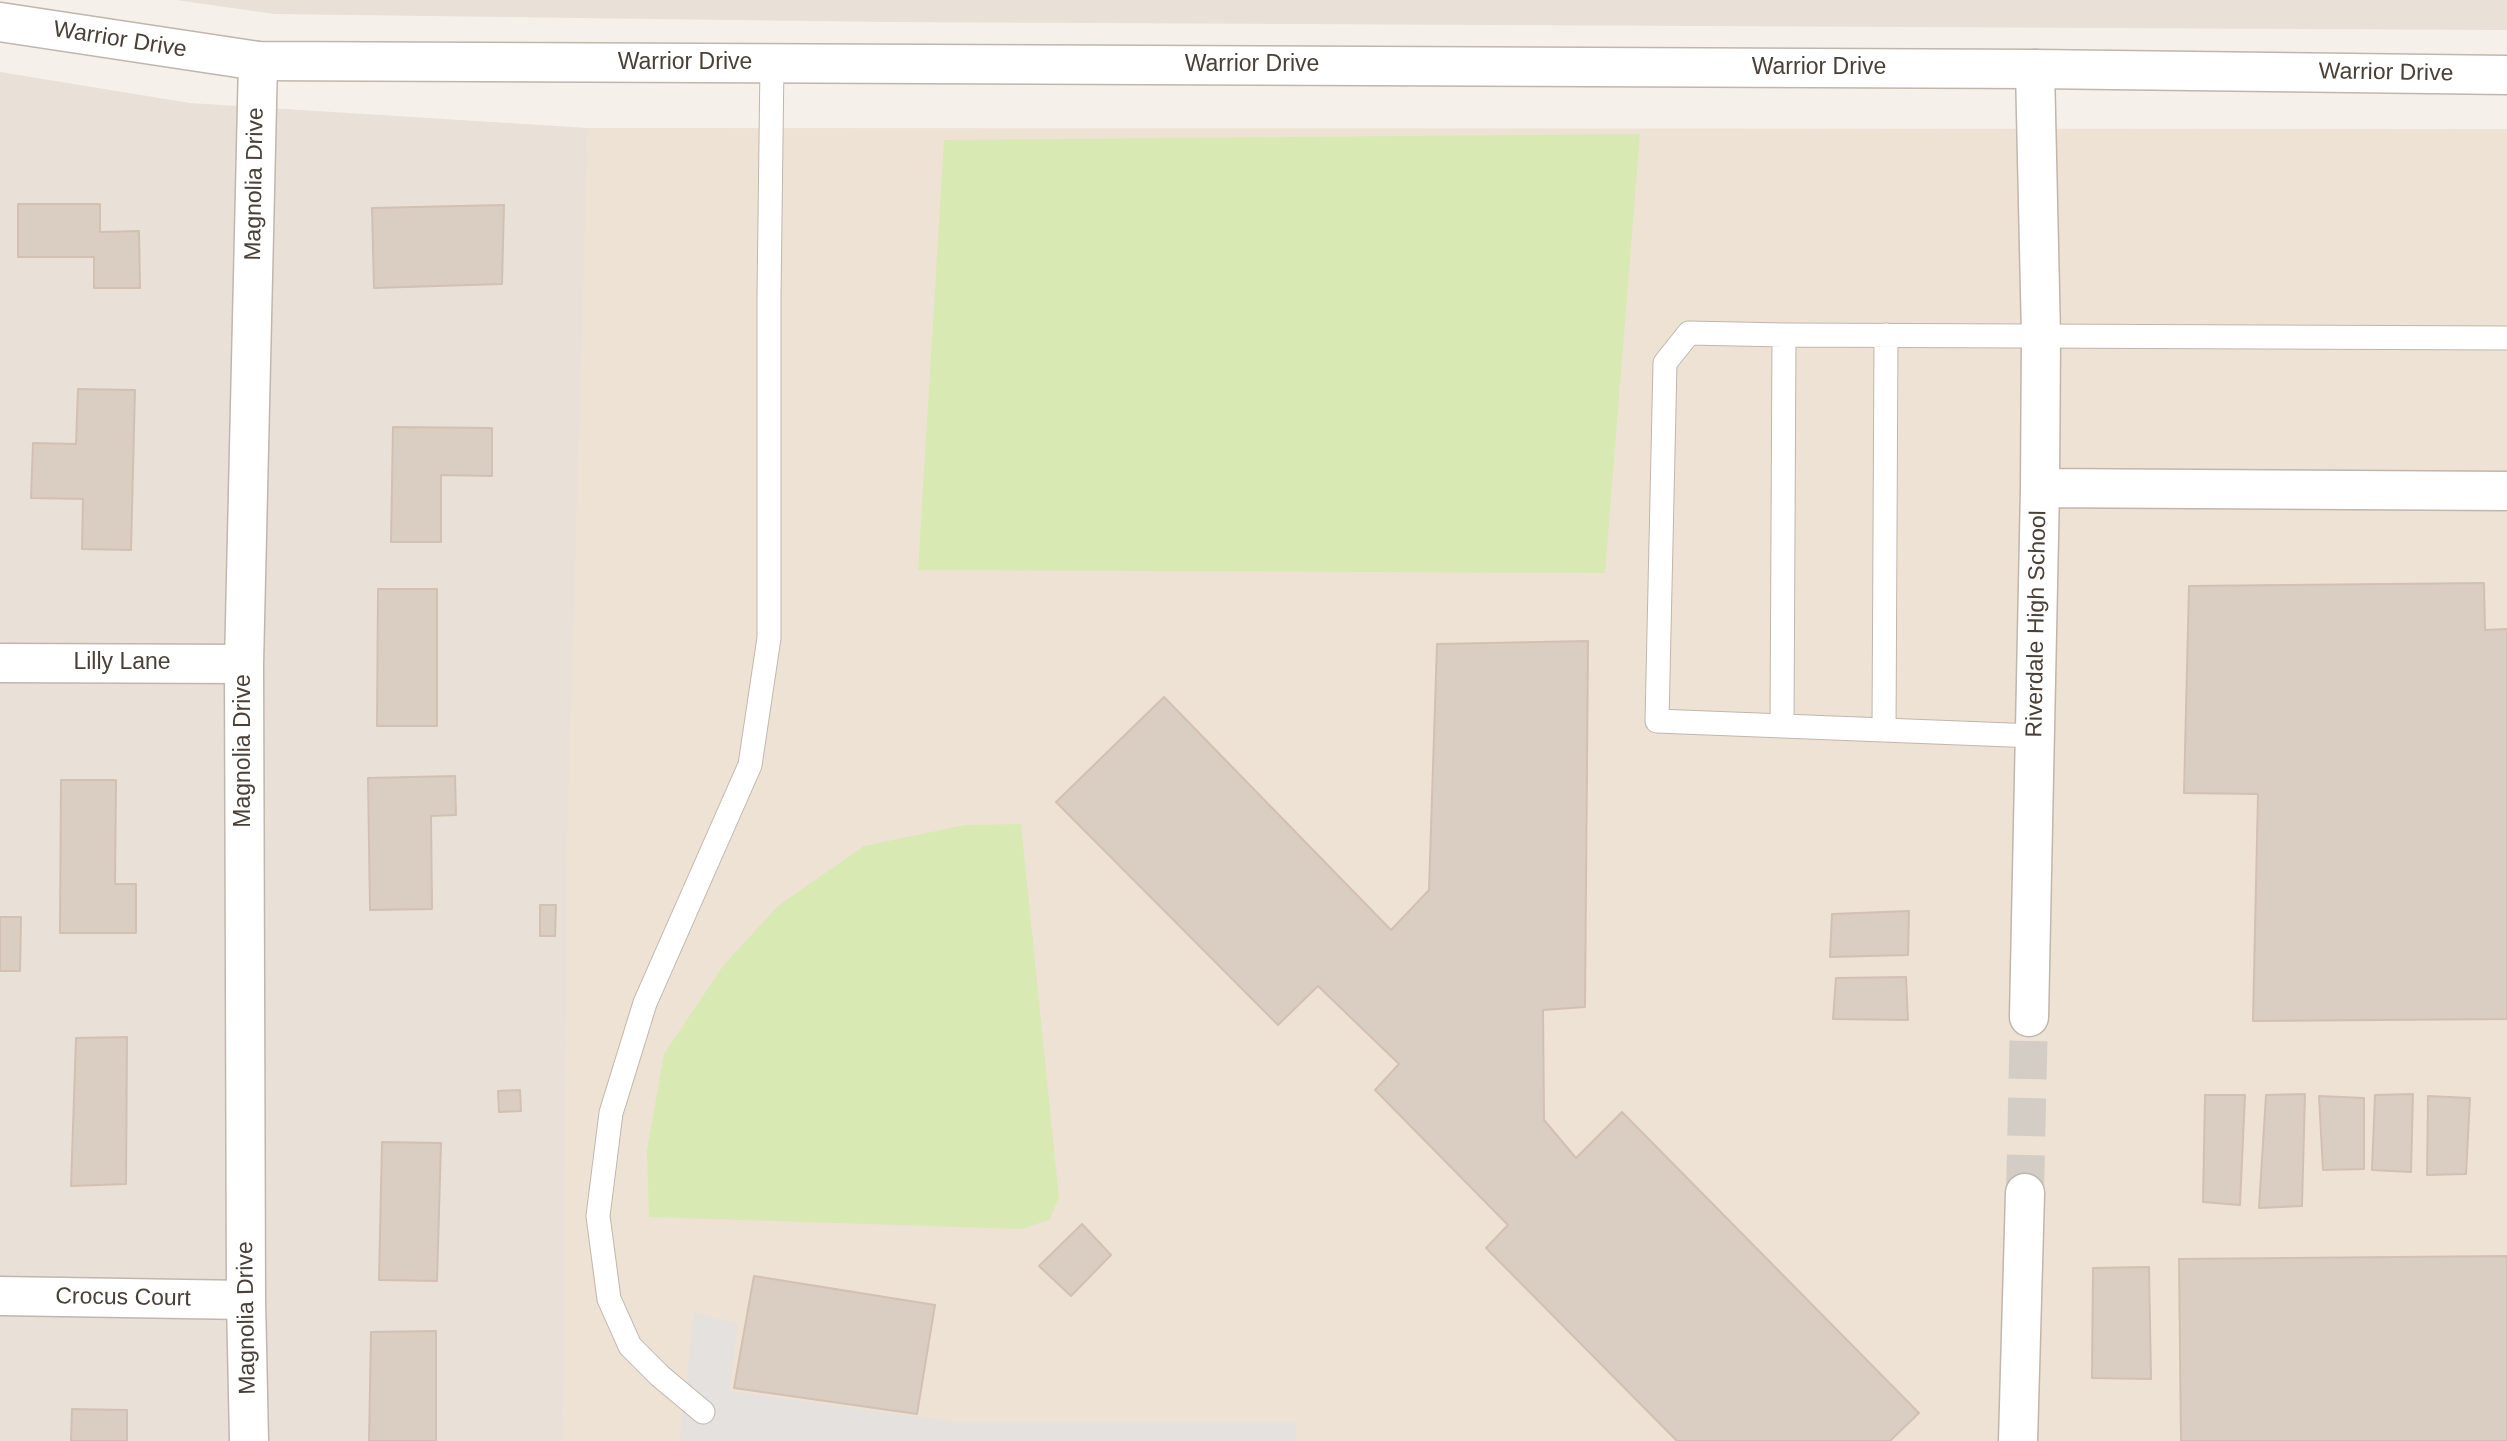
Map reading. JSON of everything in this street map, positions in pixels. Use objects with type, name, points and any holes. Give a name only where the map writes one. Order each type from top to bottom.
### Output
[{"type":"street","name":"Warrior Drive","points":[[0,22],[258,61],[2035,69],[2507,75]]},
{"type":"street","name":"Magnolia Drive","points":[[249,1441],[244,664],[258,61]]},
{"type":"street","points":[[2035,69],[2040,488]]},
{"type":"street","name":"Riverdale High School","points":[[2029,1017],[2040,488],[2507,491]]},
{"type":"street","name":"Lilly Lane","points":[[0,663],[244,664]]},
{"type":"street","points":[[2018,1441],[2025,1193]]},
{"type":"street","name":"Crocus Court","points":[[0,1296],[246,1300]]},
{"type":"lane","points":[[703,1412],[660,1376],[631,1346],[609,1299],[598,1216],[611,1113],[645,1003],[746,776],[752,752],[768,638],[772,63]]},
{"type":"lane","points":[[2035,736],[1657,721],[1665,363],[1689,333],[2507,338]]},
{"type":"lane","points":[[1782,726],[1784,335]]},
{"type":"lane","points":[[1884,730],[1886,335]]},
{"type":"shaded area","points":[[176,0],[2507,0],[2507,30],[885,22],[274,14]]},
{"type":"shaded area","points":[[0,72],[190,103],[588,128],[563,1441],[0,1441]]},
{"type":"shaded area","points":[[588,128],[2507,129],[2507,1441],[563,1441],[567,846]]},
{"type":"shaded area","points":[[694,1312],[738,1324],[729,1391],[955,1422],[1297,1422],[1295,1441],[680,1441]]},
{"type":"green space","points":[[1640,134],[1605,573],[918,570],[944,140]]},
{"type":"green space","points":[[1021,824],[1059,1198],[1049,1220],[1021,1229],[649,1217],[647,1150],[664,1054],[723,966],[778,906],[864,846],[965,825]]},
{"type":"building","points":[[18,204],[100,204],[100,232],[139,231],[140,288],[94,288],[94,257],[18,257]]},
{"type":"building","points":[[504,205],[502,284],[374,288],[372,208]]},
{"type":"building","points":[[78,389],[135,390],[131,550],[82,549],[83,499],[31,498],[33,443],[76,444]]},
{"type":"building","points":[[393,427],[492,428],[492,476],[441,475],[441,542],[391,542]]},
{"type":"building","points":[[2484,583],[2485,630],[2507,629],[2507,1019],[2253,1021],[2258,794],[2184,793],[2189,586]]},
{"type":"building","points":[[378,589],[437,589],[437,726],[377,726]]},
{"type":"building","points":[[1588,641],[1585,1007],[1543,1010],[1544,1120],[1576,1158],[1622,1112],[1919,1413],[1890,1441],[1677,1441],[1486,1248],[1508,1225],[1375,1090],[1399,1064],[1318,986],[1278,1025],[1056,802],[1164,697],[1391,930],[1429,890],[1437,644]]},
{"type":"building","points":[[455,776],[456,815],[431,816],[432,909],[370,910],[368,778]]},
{"type":"building","points":[[61,780],[116,780],[115,884],[136,884],[136,933],[60,933]]},
{"type":"building","points":[[540,905],[556,905],[555,936],[540,936]]},
{"type":"building","points":[[1909,911],[1908,955],[1830,957],[1832,914]]},
{"type":"building","points":[[0,917],[21,917],[20,971],[0,971]]},
{"type":"building","points":[[1906,977],[1908,1020],[1833,1019],[1836,978]]},
{"type":"building","points":[[127,1037],[126,1184],[71,1186],[76,1038]]},
{"type":"building","points":[[520,1090],[521,1111],[499,1112],[498,1091]]},
{"type":"building","points":[[2305,1094],[2302,1206],[2259,1208],[2266,1095]]},
{"type":"building","points":[[2413,1094],[2411,1172],[2372,1170],[2375,1095]]},
{"type":"building","points":[[2205,1095],[2245,1095],[2240,1205],[2203,1202]]},
{"type":"building","points":[[2319,1096],[2364,1098],[2364,1169],[2323,1170]]},
{"type":"building","points":[[2428,1096],[2470,1098],[2466,1174],[2427,1175]]},
{"type":"building","points":[[382,1142],[441,1143],[437,1281],[379,1280]]},
{"type":"building","points":[[1082,1224],[1111,1255],[1071,1296],[1039,1266]]},
{"type":"building","points":[[2507,1256],[2507,1441],[2181,1441],[2179,1259]]},
{"type":"building","points":[[2149,1267],[2151,1379],[2092,1378],[2093,1268]]},
{"type":"building","points":[[754,1276],[935,1305],[917,1414],[734,1388]]},
{"type":"building","points":[[436,1331],[436,1441],[369,1441],[371,1332]]},
{"type":"building","points":[[72,1409],[127,1410],[127,1441],[71,1441]]},
{"type":"tunnel","points":[[2025,1193],[2029,1017]]}]
